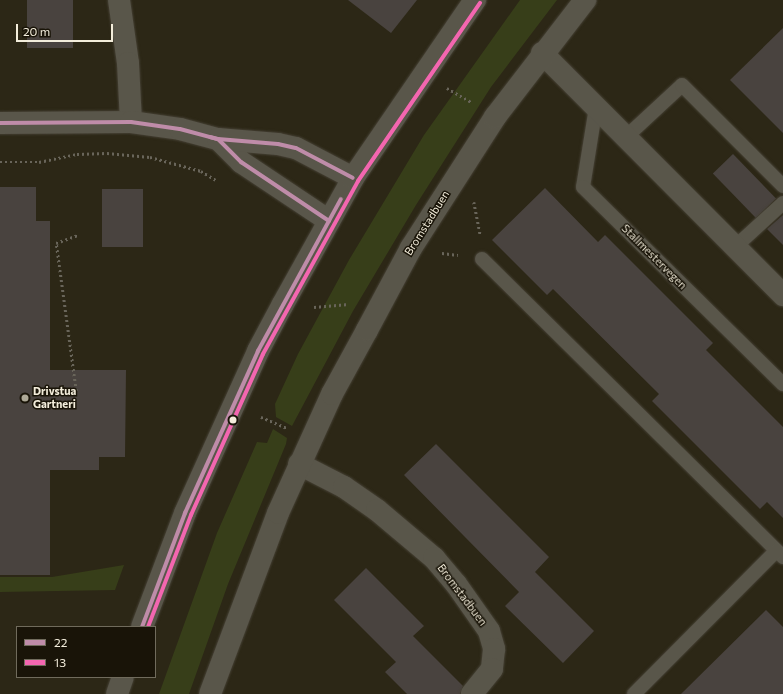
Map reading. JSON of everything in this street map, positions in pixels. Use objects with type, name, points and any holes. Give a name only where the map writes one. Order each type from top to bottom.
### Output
[{"type":"street","points":[[119,0],[128,63],[131,122]]},
{"type":"street","points":[[142,626],[185,513],[258,351],[353,178],[475,0]]},
{"type":"street","name":"Bromstadbuen","points":[[210,694],[253,574],[299,464],[332,394],[411,248],[454,180],[542,53],[585,0]]},
{"type":"street","points":[[542,53],[783,295]]},
{"type":"street","points":[[0,123],[131,122],[180,129],[218,139],[296,148],[353,178]]},
{"type":"street","points":[[218,139],[241,162],[329,221]]},
{"type":"street","name":"Bromstadbuen","points":[[299,464],[344,487],[377,510],[434,558],[456,584],[489,631],[494,649],[492,669],[472,694]]},
{"type":"street","points":[[117,694],[123,678]]},
{"type":"lane","points":[[626,137],[682,85],[783,186]]},
{"type":"lane","name":"Stallmestervegen","points":[[596,107],[583,187],[783,384]]},
{"type":"lane","points":[[736,247],[783,203]]},
{"type":"lane","points":[[482,259],[780,554],[634,694]]},
{"type":"path","points":[[0,162],[39,162],[77,154],[150,157],[201,172],[221,182]]},
{"type":"path","points":[[411,248],[482,259],[479,219],[473,196],[454,180]]},
{"type":"path","points":[[76,392],[56,243],[78,235]]},
{"type":"green space","points":[[520,0],[557,0],[491,87],[416,205],[353,311],[292,426],[276,417],[275,404],[298,354],[349,260],[424,135]]},
{"type":"green space","points":[[273,429],[287,438],[286,444],[228,584],[189,694],[159,694],[217,533],[257,442],[267,443]]},
{"type":"green space","points":[[124,565],[115,590],[0,592],[0,577],[52,577]]},
{"type":"building","points":[[27,0],[73,0],[73,48],[27,48]]},
{"type":"building","points":[[348,0],[417,0],[391,33]]},
{"type":"building","points":[[783,28],[783,133],[730,80]]},
{"type":"building","points":[[733,154],[776,199],[756,218],[713,173]]},
{"type":"building","name":"Drivstua Gartneri","points":[[0,187],[36,187],[36,221],[50,221],[50,370],[126,370],[125,457],[99,457],[99,470],[50,470],[50,575],[0,575]]},
{"type":"building","points":[[545,188],[598,242],[605,235],[713,343],[706,350],[783,427],[783,518],[767,502],[760,509],[652,401],[659,394],[553,289],[547,295],[492,240]]},
{"type":"building","points":[[102,189],[143,189],[143,247],[102,247]]},
{"type":"building","points":[[783,215],[783,245],[767,229]]},
{"type":"building","points":[[436,444],[549,557],[535,572],[594,631],[563,663],[505,606],[519,592],[404,475]]},
{"type":"building","points":[[366,568],[424,626],[413,636],[463,686],[460,694],[407,694],[385,672],[396,662],[334,600]]},
{"type":"building","points":[[766,610],[783,627],[783,694],[681,694]]},
{"type":"transit line","name":"13","points":[[148,626],[191,515],[263,354],[358,181],[480,3]]},
{"type":"transit line","name":"22","points":[[0,123],[131,122],[180,129],[218,139],[278,144],[296,148],[353,178]]},
{"type":"transit line","name":"22","points":[[210,137],[218,139],[241,162],[329,221]]},
{"type":"transit line","name":"22","points":[[142,626],[185,513],[258,351],[341,199]]},
{"type":"place","name":"Drivstua Gartneri","points":[[25,398]]}]
